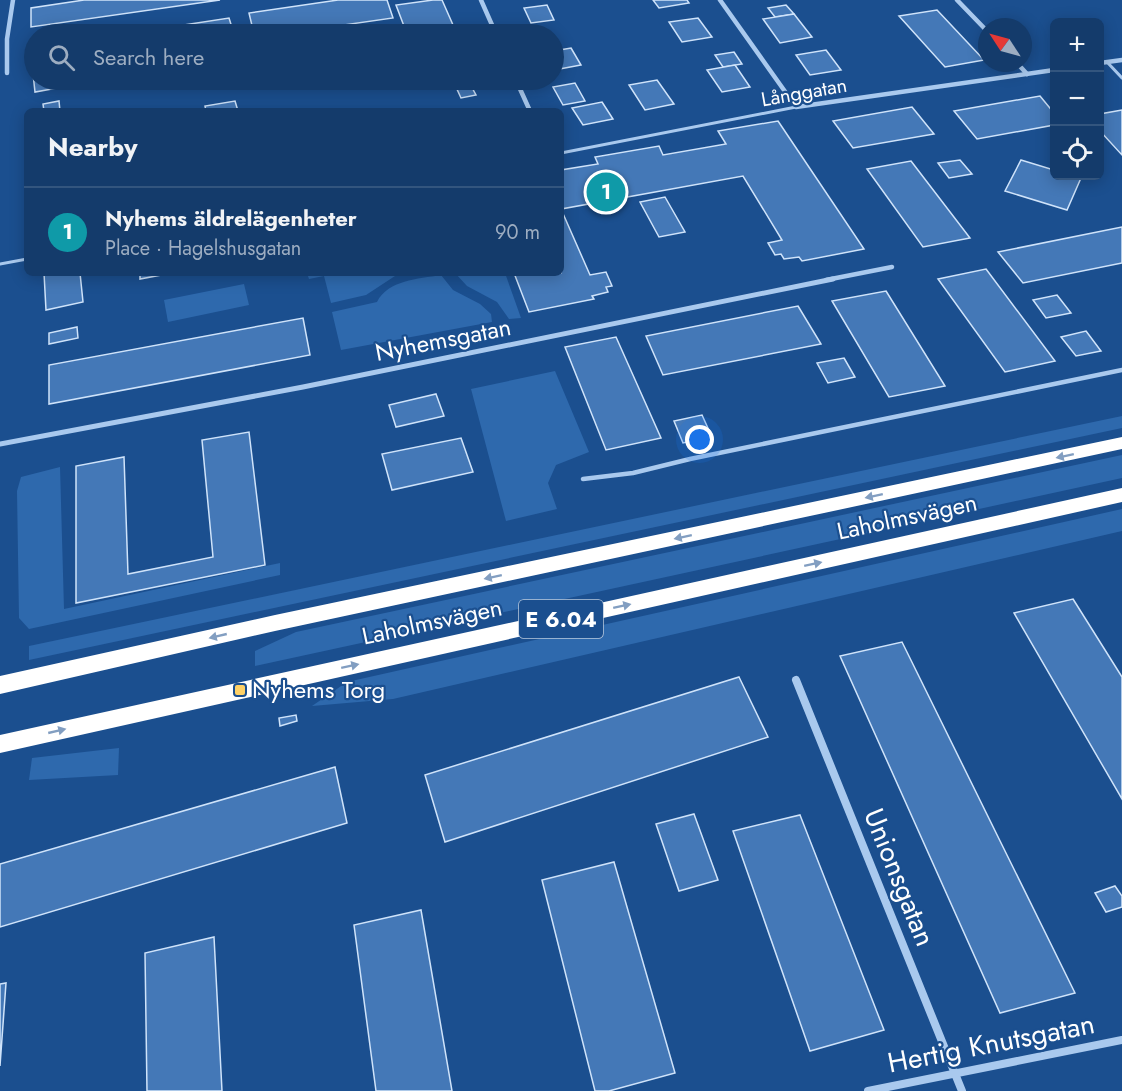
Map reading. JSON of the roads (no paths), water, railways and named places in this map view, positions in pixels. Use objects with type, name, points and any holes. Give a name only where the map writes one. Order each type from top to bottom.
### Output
[{"type":"highway","name":"Laholmsvägen","points":[[0,685],[275,623],[1122,443]]},
{"type":"highway","name":"Laholmsvägen","points":[[0,744],[1122,495]]},
{"type":"street","points":[[7,73],[7,39],[13,0]]},
{"type":"street","points":[[481,0],[492,24]]},
{"type":"street","points":[[720,0],[796,107]]},
{"type":"street","points":[[957,0],[978,22]]},
{"type":"street","points":[[1104,62],[1122,60]]},
{"type":"street","name":"Långgatan","points":[[796,107],[1050,71]]},
{"type":"street","points":[[521,90],[529,108]]},
{"type":"street","name":"Nyhemsgatan","points":[[0,444],[303,387],[892,267]]},
{"type":"street","name":"Unionsgatan","points":[[796,680],[962,1091]]},
{"type":"street","name":"Hertig Knutsgatan","points":[[868,1091],[1122,1040]]},
{"type":"lane","points":[[1107,62],[1122,78]]},
{"type":"lane","name":"Långgatan","points":[[564,152],[796,107]]},
{"type":"lane","points":[[0,264],[24,260]]},
{"type":"lane","points":[[583,479],[633,473],[690,459],[1122,370]]},
{"type":"place","name":"Nyhems äldrelägenheter","points":[[606,192]]},
{"type":"place","name":"Nyhems Torg","points":[[240,690]]}]
